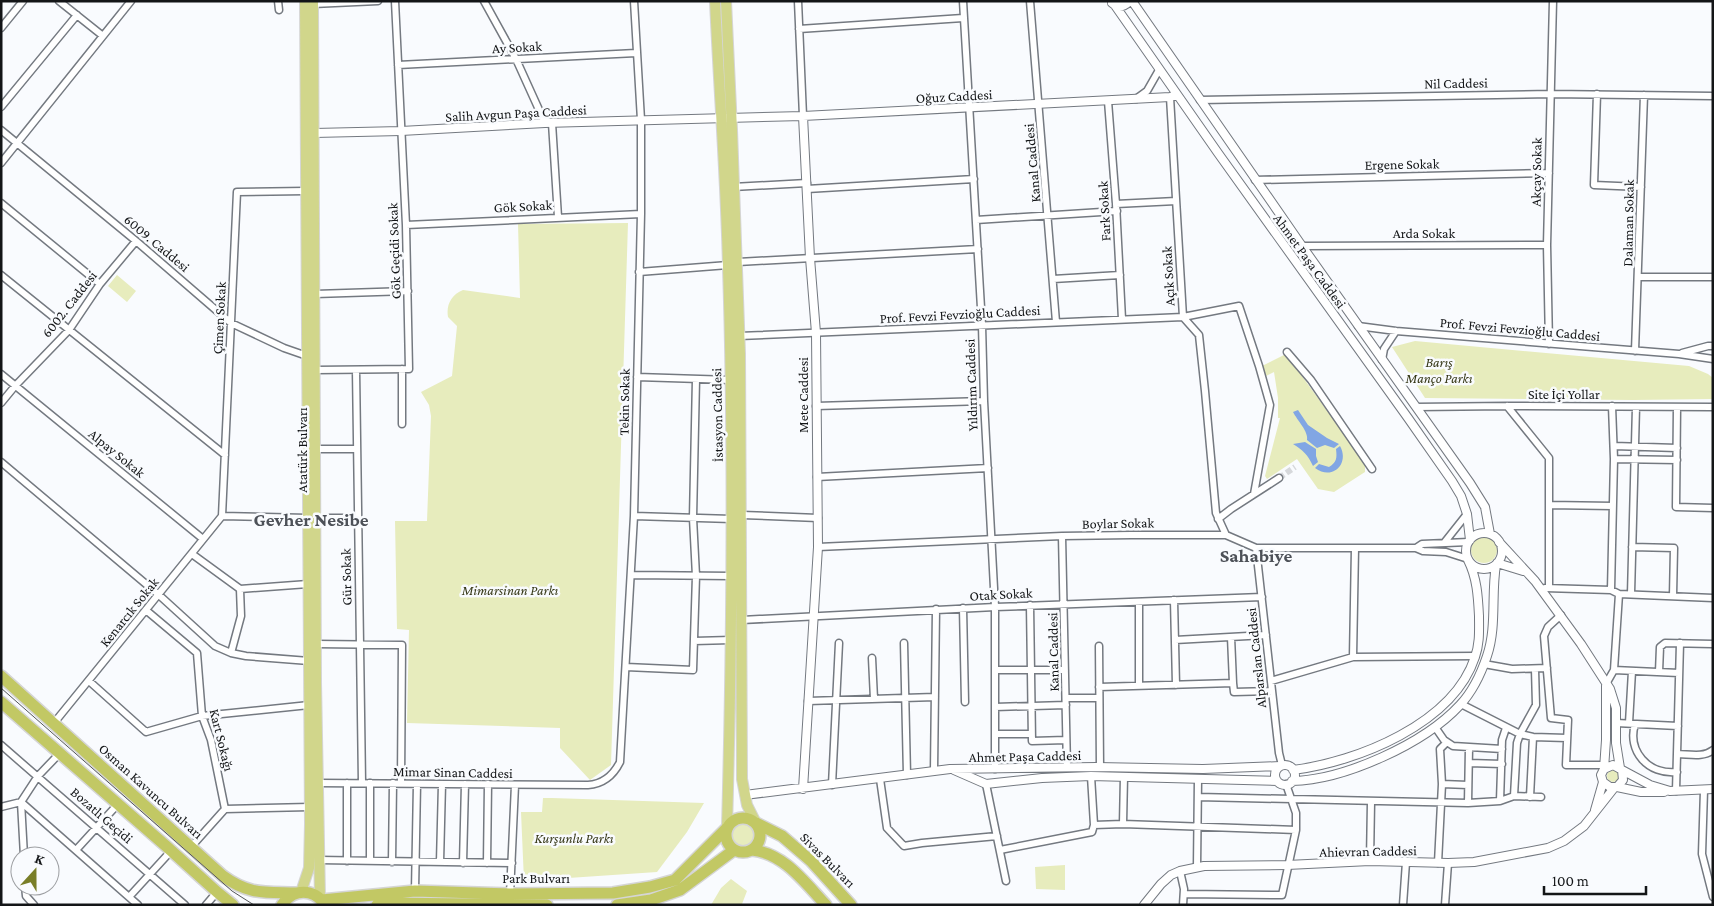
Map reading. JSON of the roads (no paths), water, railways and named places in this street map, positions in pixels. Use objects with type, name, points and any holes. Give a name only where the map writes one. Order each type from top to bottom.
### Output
[{"type":"highway","name":"Osman Kavuncu Bulvarı","points":[[2,679],[235,885],[250,891],[311,893],[322,901]]},
{"type":"highway","points":[[1,702],[233,905]]},
{"type":"highway","points":[[752,850],[760,838],[760,830],[756,823],[750,819],[742,818],[735,820],[727,828],[726,835],[727,842],[734,850],[741,852],[752,850],[764,852],[780,860],[826,905]]},
{"type":"highway","name":"Sivas Bulvarı","points":[[756,823],[782,836],[812,861],[851,905]]},
{"type":"highway","name":"Park Bulvarı","points":[[322,901],[415,891],[510,894],[613,894],[650,888],[675,880],[727,828]]},
{"type":"highway","points":[[617,905],[651,900],[680,890],[734,850]]},
{"type":"highway","points":[[282,905],[287,898],[298,892]]},
{"type":"highway","name":"Park Bulvarı","points":[[377,905],[384,903],[546,905]]},
{"type":"main road","name":"İstasyon Caddesi","points":[[715,1],[720,118],[739,336],[737,517],[732,576],[727,828]]},
{"type":"main road","name":"İstasyon Caddesi","points":[[726,1],[732,118],[733,264],[731,380],[742,620],[742,779],[747,805],[756,823]]},
{"type":"main road","name":"Atatürk Bulvarı","points":[[298,892],[309,868],[308,584],[316,449],[314,133],[310,2]]},
{"type":"main road","name":"Atatürk Bulvarı","points":[[310,2],[306,190],[307,356],[316,644],[319,860],[322,901]]},
{"type":"street","points":[[1,28],[23,1]]},
{"type":"street","points":[[60,1],[103,36]]},
{"type":"street","points":[[1,163],[131,1]]},
{"type":"street","points":[[278,1],[278,10]]},
{"type":"street","points":[[310,2],[378,1]]},
{"type":"street","name":"Gök Geçidi Sokak","points":[[395,1],[408,291],[409,369],[402,369]]},
{"type":"street","points":[[484,1],[548,123],[558,217]]},
{"type":"street","name":"Tekin Sokak","points":[[588,786],[608,778],[620,762],[632,576],[641,214],[641,120],[634,1]]},
{"type":"street","name":"Mete Caddesi","points":[[798,1],[810,258],[816,333],[818,518],[814,616],[802,788]]},
{"type":"street","name":"Yıldırım Caddesi","points":[[962,1],[978,249],[995,607],[994,769]]},
{"type":"street","name":"Kanal Caddesi","points":[[1030,1],[1040,104],[1056,322]]},
{"type":"street","points":[[1112,3],[1123,6],[1131,1]]},
{"type":"street","name":"Ahmet Paşa Caddesi","points":[[1131,1],[1485,507],[1490,534]]},
{"type":"street","name":"Akçay Sokak","points":[[1549,344],[1547,245],[1553,1]]},
{"type":"street","name":"Ahmet Paşa Caddesi","points":[[1112,3],[1159,70],[1173,96],[1183,104],[1452,481],[1461,496],[1467,514],[1469,541]]},
{"type":"street","points":[[1,107],[77,15]]},
{"type":"street","points":[[800,29],[963,18]]},
{"type":"street","name":"Ay Sokak","points":[[398,66],[636,53]]},
{"type":"street","points":[[1136,99],[1155,80],[1159,70]]},
{"type":"street","name":"Nil Caddesi","points":[[1200,100],[1550,94],[1713,96]]},
{"type":"street","points":[[1598,94],[1594,185],[1641,187]]},
{"type":"street","name":"Dalaman Sokak","points":[[1635,351],[1644,95]]},
{"type":"street","name":"Oğuz Caddesi","points":[[720,118],[804,116],[1173,96]]},
{"type":"street","name":"Açık Sokak","points":[[1173,96],[1176,201],[1183,316],[1198,335],[1216,513],[1226,535]]},
{"type":"street","points":[[1183,104],[1200,100]]},
{"type":"street","name":"Fark Sokak","points":[[1108,101],[1117,207],[1122,319]]},
{"type":"street","name":"Salih Avgun Paşa Caddesi","points":[[314,133],[720,118]]},
{"type":"street","name":"6009. Caddesi","points":[[1,130],[136,241],[231,323],[284,348],[307,356]]},
{"type":"street","name":"Ergene Sokak","points":[[1255,180],[1549,173]]},
{"type":"street","points":[[733,187],[974,179]]},
{"type":"street","name":"Çimen Sokak","points":[[222,516],[237,192],[306,190]]},
{"type":"street","points":[[976,220],[1048,216],[1176,201]]},
{"type":"street","points":[[1,203],[100,284]]},
{"type":"street","name":"Gök Sokak","points":[[406,225],[641,214]]},
{"type":"street","name":"6002. Caddesi","points":[[1,403],[69,330],[100,284],[136,241]]},
{"type":"street","name":"Arda Sokak","points":[[1302,246],[1547,245]]},
{"type":"street","points":[[640,272],[810,258],[978,249]]},
{"type":"street","points":[[1,275],[225,455]]},
{"type":"street","points":[[1053,279],[1120,275]]},
{"type":"street","points":[[1639,277],[1713,277]]},
{"type":"street","points":[[315,294],[408,291]]},
{"type":"street","name":"Prof. Fevzi Fevzioğlu Caddesi","points":[[739,336],[1183,316],[1239,306],[1260,366],[1270,405],[1254,494]]},
{"type":"street","name":"Prof. Fevzi Fevzioğlu Caddesi","points":[[1358,326],[1396,331],[1679,354]]},
{"type":"street","points":[[1382,360],[1389,340],[1396,331]]},
{"type":"street","points":[[1679,354],[1713,346]]},
{"type":"street","points":[[1287,352],[1310,380],[1372,470]]},
{"type":"street","points":[[1679,354],[1713,359]]},
{"type":"street","points":[[316,370],[402,369],[402,424]]},
{"type":"street","name":"Gür Sokak","points":[[356,370],[362,783]]},
{"type":"street","name":"Alpay Sokak","points":[[1,374],[203,539]]},
{"type":"street","points":[[637,377],[731,380]]},
{"type":"street","points":[[626,667],[693,670],[696,576],[692,518],[696,379]]},
{"type":"street","points":[[816,406],[984,401]]},
{"type":"street","points":[[1507,406],[1549,458],[1545,588]]},
{"type":"street","points":[[1611,590],[1614,459],[1612,406]]},
{"type":"street","name":"Site İçi Yollar","points":[[1416,407],[1713,407]]},
{"type":"street","points":[[1630,594],[1636,459],[1636,407]]},
{"type":"street","points":[[1677,407],[1676,507],[1713,508]]},
{"type":"street","points":[[1614,446],[1676,448]]},
{"type":"street","points":[[316,449],[357,449]]},
{"type":"street","points":[[1614,459],[1676,460]]},
{"type":"street","points":[[1,462],[159,595],[215,646],[230,653],[309,661]]},
{"type":"street","points":[[817,477],[988,468]]},
{"type":"street","points":[[1218,519],[1280,478]]},
{"type":"street","points":[[1549,504],[1613,506]]},
{"type":"street","points":[[1444,543],[1467,514]]},
{"type":"street","points":[[222,516],[358,518]]},
{"type":"street","name":"Kenarcık Sokak","points":[[54,723],[147,611],[222,516]]},
{"type":"street","points":[[634,516],[818,518]]},
{"type":"street","points":[[1293,770],[1325,764],[1362,753],[1388,741],[1409,730],[1452,696],[1464,679],[1475,656],[1479,633],[1475,578],[1466,550],[1469,541],[1480,534],[1490,534],[1496,537],[1529,574],[1545,588],[1606,684],[1614,702],[1616,744],[1623,780],[1616,787]]},
{"type":"street","name":"Boylar Sokak","points":[[818,547],[1062,536],[1226,535],[1256,548],[1416,548],[1446,552],[1468,560]]},
{"type":"street","name":"Kanal Caddesi","points":[[1062,536],[1067,768]]},
{"type":"street","name":"Boylar Sokak","points":[[1416,548],[1422,544],[1469,541]]},
{"type":"street","points":[[1184,894],[1282,895],[1296,830],[1296,813],[1289,783],[1294,776],[1293,770],[1288,766],[1281,766],[1275,771],[1277,781],[1289,783],[1314,779],[1371,762],[1404,746],[1435,727],[1461,704],[1474,686],[1484,664],[1491,640],[1497,564],[1502,554],[1500,542]]},
{"type":"street","points":[[1632,547],[1674,548],[1673,596]]},
{"type":"street","name":"Alparslan Caddesi","points":[[1256,548],[1281,766]]},
{"type":"street","points":[[1353,657],[1355,548]]},
{"type":"street","points":[[192,554],[240,589],[308,584]]},
{"type":"street","points":[[1468,560],[1473,566],[1481,569],[1497,564],[1513,567],[1529,574]]},
{"type":"street","points":[[632,576],[732,576]]},
{"type":"street","points":[[1545,588],[1611,590],[1618,594],[1713,598]]},
{"type":"street","points":[[230,653],[241,616],[240,589]]},
{"type":"street","points":[[1594,815],[1604,767],[1606,684],[1614,670],[1618,594]]},
{"type":"street","name":"Otak Sokak","points":[[742,620],[1030,605],[1262,597]]},
{"type":"street","points":[[1174,600],[1176,684]]},
{"type":"street","points":[[1139,602],[1139,686]]},
{"type":"street","points":[[1030,605],[1032,741],[1066,740]]},
{"type":"street","points":[[963,608],[965,702]]},
{"type":"street","points":[[934,771],[936,610]]},
{"type":"street","name":"Kart Sokağı","points":[[147,611],[197,653],[202,716],[212,740],[225,809]]},
{"type":"street","points":[[1561,615],[1548,627],[1544,636],[1551,718],[1568,720],[1566,765],[1604,767],[1610,765],[1646,783],[1673,791]]},
{"type":"street","points":[[1175,640],[1266,635]]},
{"type":"street","points":[[1231,637],[1234,692],[1272,691]]},
{"type":"street","points":[[694,641],[731,640]]},
{"type":"street","points":[[832,785],[839,643]]},
{"type":"street","points":[[904,643],[907,775]]},
{"type":"street","points":[[1659,672],[1662,645],[1665,643],[1713,644]]},
{"type":"street","points":[[1673,791],[1677,772],[1680,643]]},
{"type":"street","points":[[316,644],[402,645],[401,783]]},
{"type":"street","points":[[1099,646],[1100,767]]},
{"type":"street","points":[[1271,681],[1353,657],[1475,656]]},
{"type":"street","points":[[872,658],[874,699]]},
{"type":"street","points":[[1484,664],[1504,669],[1547,668]]},
{"type":"street","points":[[1514,796],[1516,747],[1520,734],[1536,705],[1535,669]]},
{"type":"street","points":[[995,670],[1065,670]]},
{"type":"street","points":[[1614,670],[1679,673]]},
{"type":"street","points":[[1632,671],[1634,745],[1642,760],[1655,770],[1666,773],[1677,772]]},
{"type":"street","points":[[89,681],[146,732],[202,716],[309,705]]},
{"type":"street","points":[[1100,687],[1233,683]]},
{"type":"street","points":[[808,701],[935,697]]},
{"type":"street","points":[[995,707],[1031,706],[1100,698]]},
{"type":"street","points":[[1461,704],[1520,734],[1533,737],[1567,738]]},
{"type":"street","points":[[1616,722],[1678,726]]},
{"type":"street","points":[[1435,727],[1446,743],[1456,747],[1502,749]]},
{"type":"street","points":[[1500,801],[1503,736],[1506,728]]},
{"type":"street","points":[[995,734],[1031,734]]},
{"type":"street","points":[[1530,796],[1533,737]]},
{"type":"street","points":[[1438,863],[1442,784],[1440,749],[1446,743]]},
{"type":"street","name":"Bozatlı Geçidi","points":[[1,745],[186,905]]},
{"type":"street","points":[[1468,803],[1469,748]]},
{"type":"street","points":[[1677,754],[1706,754],[1713,750]]},
{"type":"street","points":[[24,846],[22,802],[38,776],[60,752]]},
{"type":"street","points":[[1469,763],[1502,764]]},
{"type":"street","name":"Ahmet Paşa Caddesi","points":[[950,768],[1100,767],[1203,769],[1281,766]]},
{"type":"street","points":[[745,795],[880,779],[950,768]]},
{"type":"street","name":"Ahmet Paşa Caddesi","points":[[950,768],[986,784],[1042,778],[1092,776],[1277,781]]},
{"type":"street","points":[[1000,850],[1092,832],[1094,825],[1092,776]]},
{"type":"street","points":[[1123,824],[1124,776]]},
{"type":"street","points":[[880,779],[887,828],[904,846],[922,842],[998,836]]},
{"type":"street","points":[[1197,867],[1198,779]]},
{"type":"street","name":"Mimar Sinan Caddesi","points":[[318,782],[588,786]]},
{"type":"street","points":[[1602,782],[1607,786],[1641,792],[1713,790]]},
{"type":"street","points":[[347,783],[347,861]]},
{"type":"street","points":[[370,783],[370,861]]},
{"type":"street","points":[[392,862],[393,783]]},
{"type":"street","points":[[415,891],[417,784]]},
{"type":"street","points":[[440,862],[442,784]]},
{"type":"street","points":[[463,863],[465,784]]},
{"type":"street","points":[[487,863],[488,784]]},
{"type":"street","points":[[986,784],[1006,881]]},
{"type":"street","points":[[1442,784],[1468,785]]},
{"type":"street","points":[[510,894],[515,785]]},
{"type":"street","name":"Ahievran Caddesi","points":[[1144,905],[1165,879],[1180,871],[1197,867],[1370,861],[1474,862],[1548,848],[1571,836],[1584,826],[1616,787]]},
{"type":"street","points":[[1704,790],[1702,854],[1713,897]]},
{"type":"street","points":[[1198,797],[1468,803],[1500,801],[1514,796],[1541,797]]},
{"type":"street","points":[[1,807],[22,802]]},
{"type":"street","points":[[22,802],[138,905]]},
{"type":"street","points":[[1370,861],[1371,802]]},
{"type":"street","points":[[76,850],[118,804]]},
{"type":"street","points":[[191,847],[225,809],[310,807]]},
{"type":"street","points":[[1094,825],[1123,824],[1296,830]]},
{"type":"street","points":[[129,898],[171,850]]},
{"type":"street","points":[[319,860],[512,863]]},
{"type":"street","points":[[1403,905],[1406,862]]},
{"type":"street","points":[[1445,905],[1448,863]]},
{"type":"street","points":[[1180,871],[1184,894],[1183,905]]},
{"type":"street","points":[[206,905],[217,892]]},
{"type":"street","points":[[1272,895],[1272,905]]},
{"type":"water","points":[[1298,410],[1308,425],[1339,444],[1334,448],[1325,445],[1317,448],[1307,440],[1305,430],[1293,412]]},
{"type":"water","points":[[1305,442],[1316,449],[1318,462],[1313,466],[1305,453],[1293,444]]},
{"type":"water","points":[[1340,446],[1343,459],[1338,469],[1327,473],[1315,468],[1319,464],[1329,467],[1332,465],[1336,459],[1336,449]]},
{"type":"tunnel","points":[[1279,478],[1295,467]]},
{"type":"tram line","points":[[1,688],[232,891],[254,905]]},
{"type":"tram line","points":[[667,905],[687,905]]},
{"type":"district","name":"Gevher Nesibe","points":[[311,519]]},
{"type":"district","name":"Sahabiye","points":[[1256,555]]},
{"type":"park label","name":"Barış Manço Parkı","points":[[1439,370]]},
{"type":"park label","name":"Mimarsinan Parkı","points":[[510,590]]},
{"type":"park label","name":"Kurşunlu Parkı","points":[[574,838]]}]
